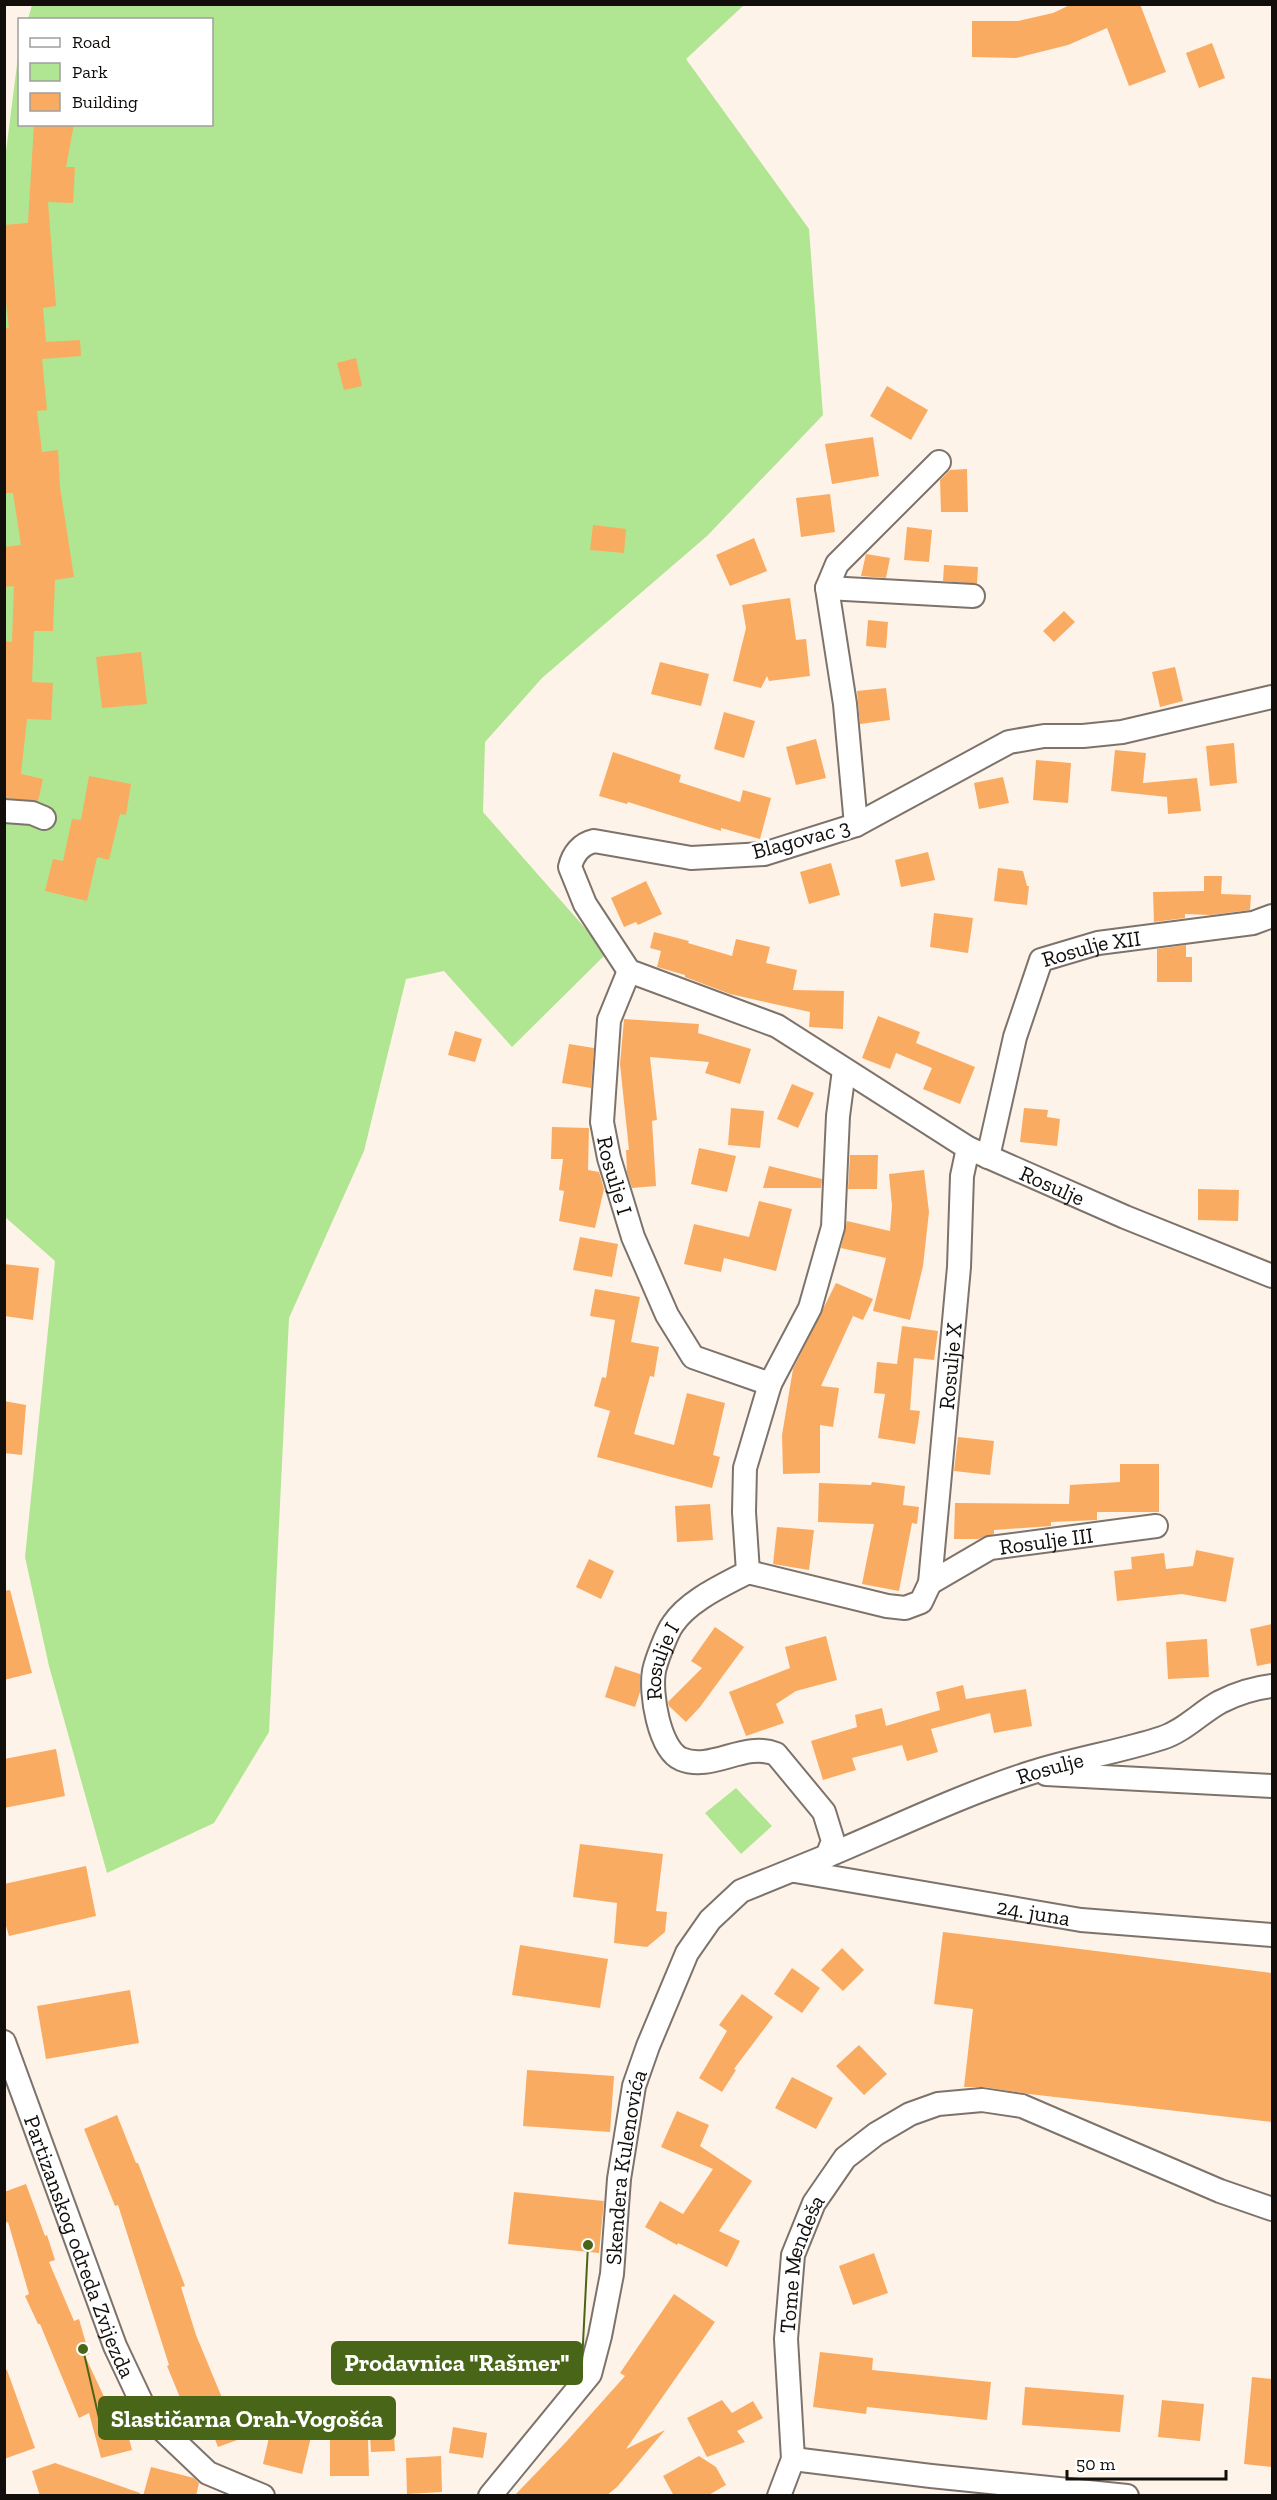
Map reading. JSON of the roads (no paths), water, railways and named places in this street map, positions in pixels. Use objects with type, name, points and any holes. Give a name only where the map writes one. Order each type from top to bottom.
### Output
[{"type":"street","points":[[856,825],[845,704],[827,588],[837,564],[939,462]]},
{"type":"street","points":[[827,588],[973,596]]},
{"type":"street","name":"Blagovac 3","points":[[629,971],[585,904],[573,877],[570,867],[572,859],[586,843],[594,841],[691,858],[764,854],[856,825],[1009,742],[1044,736],[1083,736],[1122,732],[1272,697]]},
{"type":"street","points":[[4,811],[32,813],[44,818]]},
{"type":"street","name":"Rosulje XII","points":[[978,1152],[1041,960],[1098,943],[1253,923],[1272,916]]},
{"type":"street","points":[[629,971],[777,1026],[844,1070],[838,1116],[833,1227],[810,1308],[770,1384],[745,1468],[744,1512],[748,1572]]},
{"type":"street","name":"Rosulje I","points":[[629,971],[609,1020],[602,1122],[609,1158],[633,1237],[667,1315],[693,1358],[770,1384]]},
{"type":"street","name":"Rosulje","points":[[844,1070],[978,1152],[1125,1217],[1272,1276]]},
{"type":"street","name":"Rosulje X","points":[[930,1583],[958,1268],[962,1176],[978,1152]]},
{"type":"street","name":"Rosulje III","points":[[748,1572],[887,1606],[905,1608],[921,1602],[930,1583],[990,1548],[1156,1527]]},
{"type":"street","name":"Rosulje I","points":[[748,1572],[700,1599],[672,1624],[654,1671],[657,1724],[672,1754],[683,1760],[706,1762],[738,1752],[766,1750],[776,1754],[824,1812],[832,1841],[827,1856]]},
{"type":"street","name":"Rosulje","points":[[827,1856],[1029,1773],[1089,1755],[1165,1737],[1188,1725],[1221,1702],[1258,1688],[1272,1686]]},
{"type":"street","points":[[1029,1773],[1272,1786]]},
{"type":"street","points":[[795,1871],[827,1856]]},
{"type":"street","name":"24. juna","points":[[795,1871],[1081,1920],[1272,1935]]},
{"type":"street","name":"Skendera Kulenovića","points":[[490,2496],[590,2374],[612,2274],[619,2179],[634,2086],[648,2046],[687,1953],[710,1920],[741,1891],[795,1871]]},
{"type":"street","name":"Partizanskog odreda Zvijezda","points":[[4,2042],[115,2346],[148,2416],[208,2473],[263,2496]]},
{"type":"street","name":"Tome Mendeša","points":[[779,2496],[793,2459],[786,2339],[793,2255],[814,2203],[845,2158],[876,2134],[910,2114],[938,2104],[982,2100],[1022,2106],[1220,2191],[1272,2209]]},
{"type":"street","points":[[793,2459],[930,2486],[1127,2496]]},
{"type":"place","name":"Prodavnica \"Rašmer\"","points":[[588,2245]]},
{"type":"place","name":"Slastičarna Orah-Vogošća","points":[[83,2349]]}]
